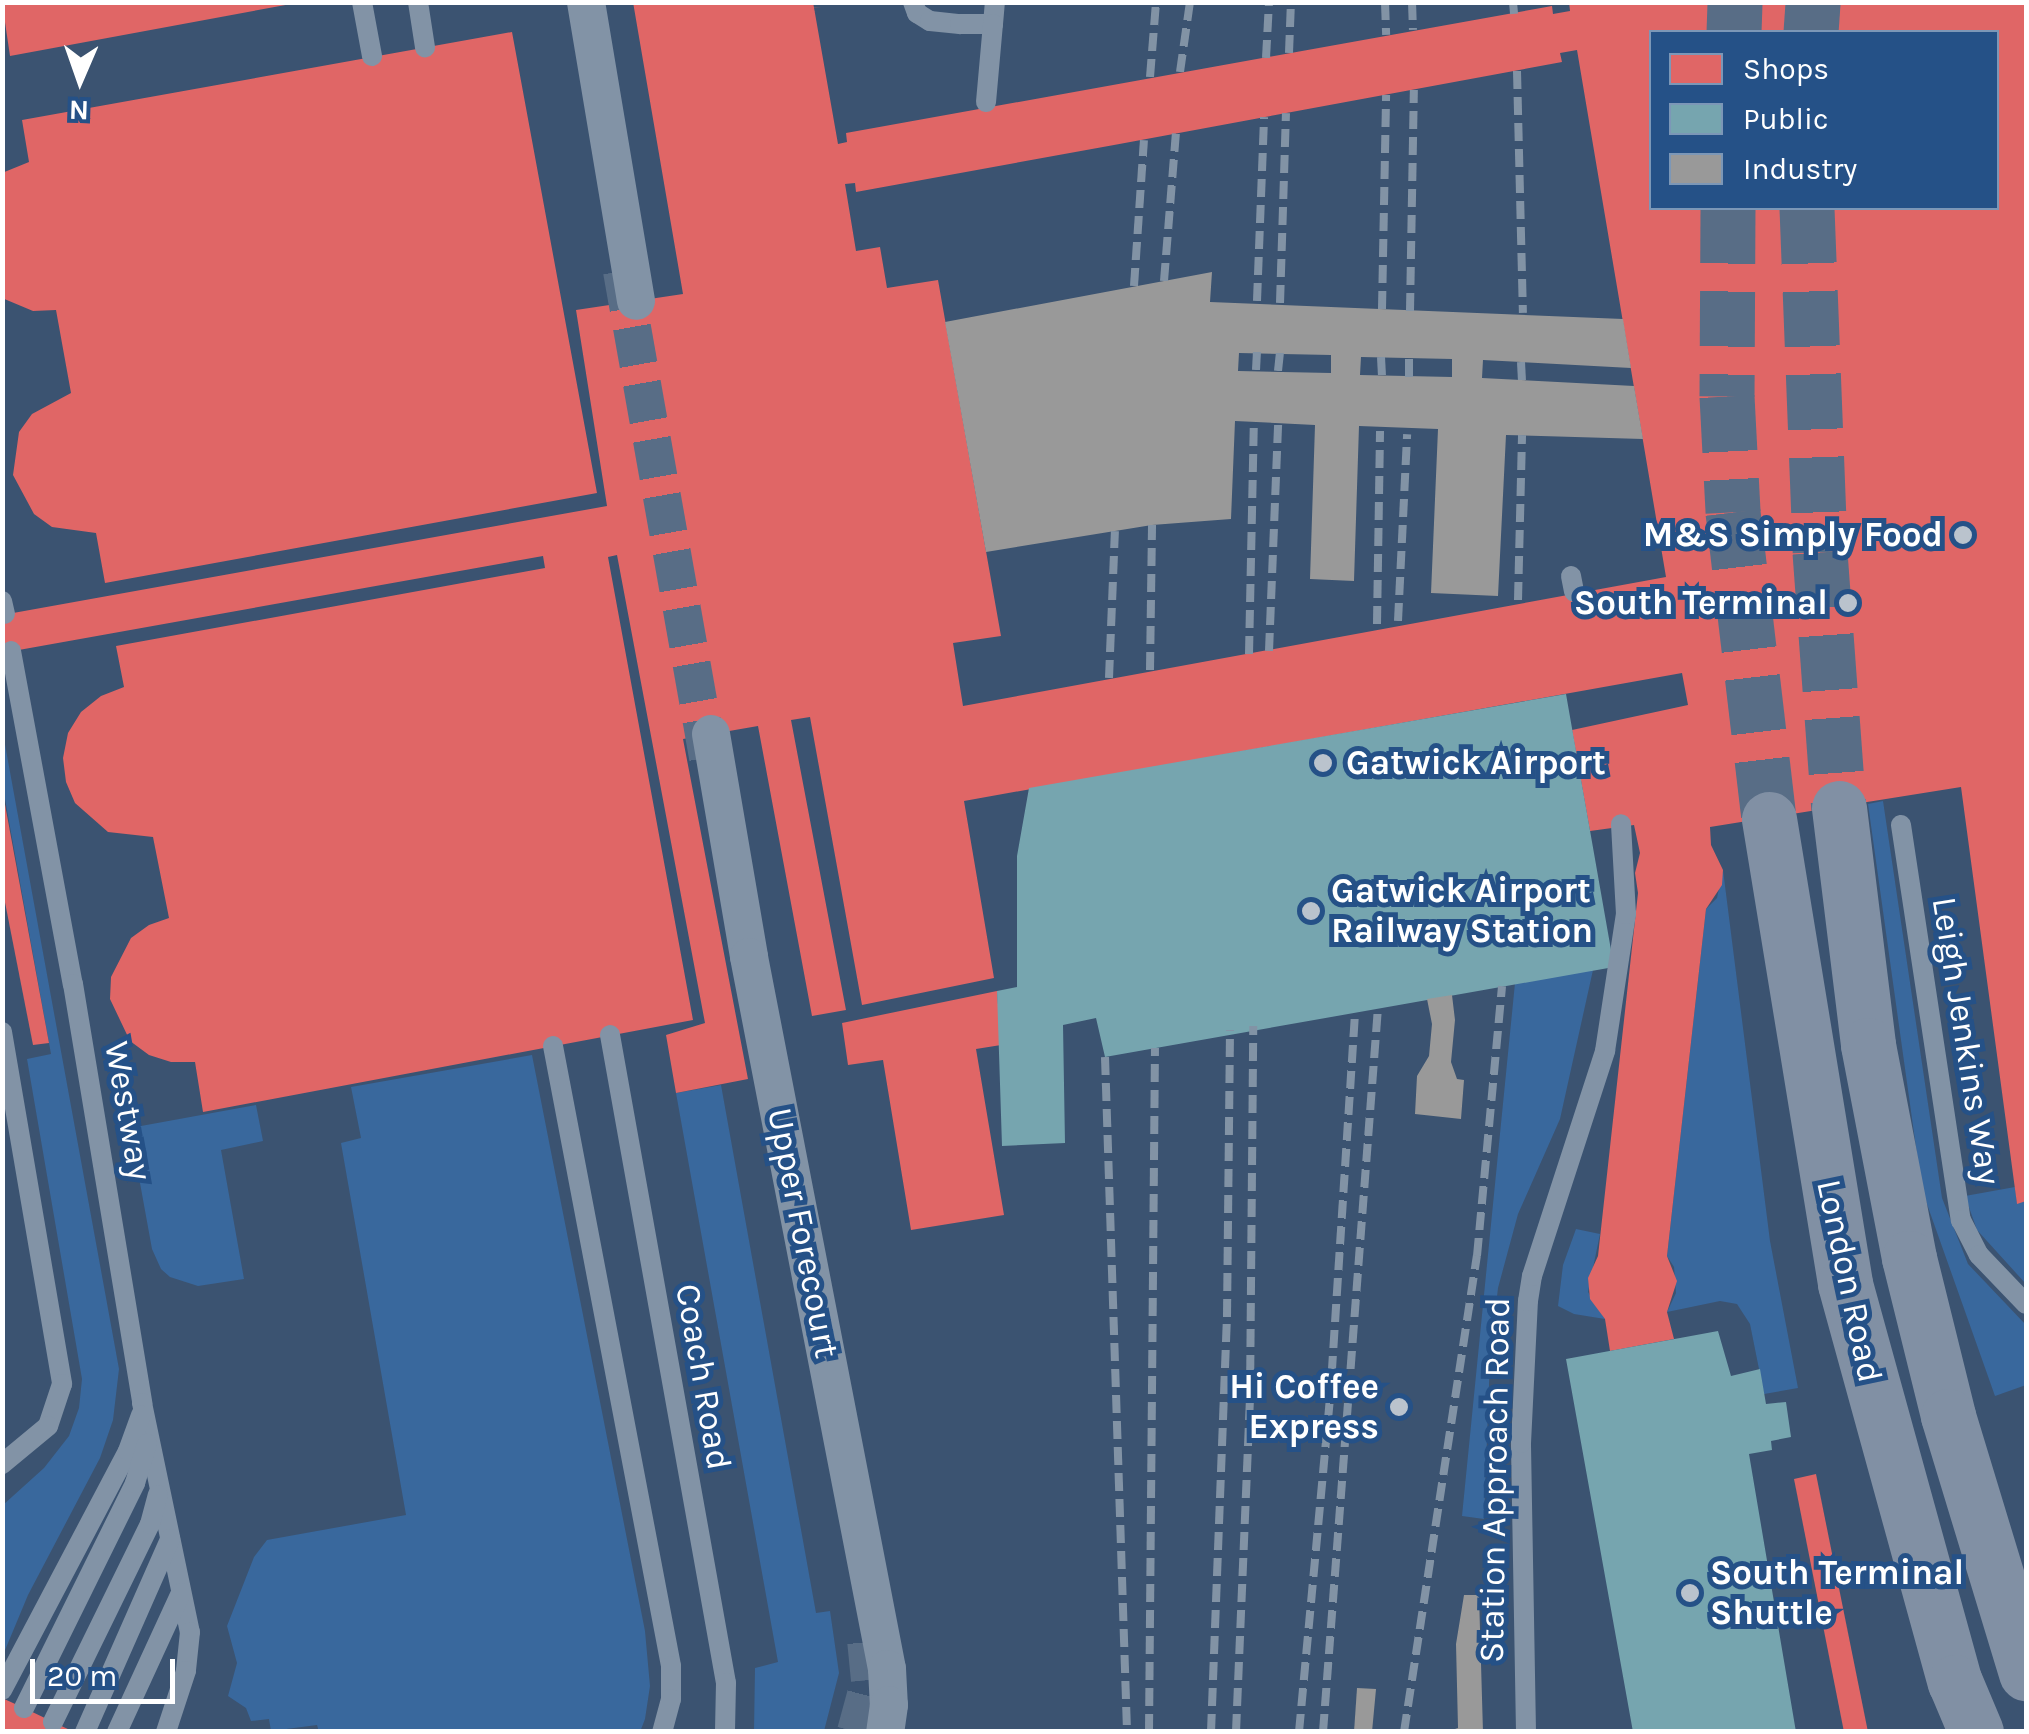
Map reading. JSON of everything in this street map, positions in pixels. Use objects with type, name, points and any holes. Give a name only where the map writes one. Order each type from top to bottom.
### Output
[{"type":"main road","name":"London Road","points":[[1839,808],[1868,1044],[1909,1258],[1948,1416],[2026,1673]]},
{"type":"main road","name":"London Road","points":[[1769,819],[1845,1284],[1955,1682],[1976,1732]]},
{"type":"street","points":[[586,2],[636,301]]},
{"type":"street","name":"Upper Forecourt","points":[[711,734],[749,958],[887,1669],[890,1706],[885,1732]]},
{"type":"lane","points":[[362,2],[372,56]]},
{"type":"lane","points":[[418,2],[426,47]]},
{"type":"lane","points":[[912,2],[930,21],[994,13],[986,102]]},
{"type":"lane","name":"Westway","points":[[11,651],[77,1003],[148,1437],[182,1582],[190,1653],[166,1732]]},
{"type":"lane","name":"Station Approach Road","points":[[1526,1732],[1521,1442],[1528,1301],[1607,1041],[1628,900],[1622,824]]},
{"type":"lane","name":"Leigh Jenkins Way","points":[[1901,825],[1961,1220],[1979,1255],[2026,1304]]},
{"type":"lane","points":[[2,1032],[62,1384],[48,1426],[2,1464]]},
{"type":"lane","name":"Coach Road","points":[[610,1035],[726,1682],[729,1716],[725,1732]]},
{"type":"lane","points":[[553,1046],[671,1666],[671,1700],[662,1732]]},
{"type":"lane","points":[[2,1690],[128,1451],[142,1402]]},
{"type":"lane","points":[[24,1708],[135,1483],[148,1437]]},
{"type":"lane","points":[[53,1722],[150,1524],[159,1483]]},
{"type":"lane","points":[[86,1732],[171,1537]]},
{"type":"lane","points":[[118,1732],[178,1608],[182,1582]]},
{"type":"shaded area","points":[[2,728],[119,1369],[113,1420],[100,1458],[28,1595],[3,1655],[3,1505],[44,1468],[69,1436],[79,1408],[82,1379],[27,1059],[51,1054],[3,788]]},
{"type":"shaded area","points":[[1883,801],[1942,1198],[1968,1264],[2026,1325],[2026,1385],[1995,1396],[1922,1190],[1868,804]]},
{"type":"shaded area","points":[[1723,870],[1770,1241],[1798,1388],[1764,1394],[1750,1324],[1737,1304],[1720,1301],[1667,1312],[1676,1293],[1674,1267],[1667,1256],[1706,909],[1717,898]]},
{"type":"shaded area","points":[[1593,970],[1560,1119],[1518,1214],[1498,1288],[1490,1358],[1484,1519],[1462,1516],[1515,983]]},
{"type":"shaded area","points":[[532,1055],[645,1631],[650,1686],[640,1732],[319,1732],[317,1725],[271,1731],[269,1719],[251,1721],[246,1708],[228,1696],[237,1663],[227,1626],[254,1557],[267,1540],[406,1515],[341,1143],[361,1138],[351,1087]]},
{"type":"shaded area","points":[[721,1085],[816,1613],[830,1611],[839,1673],[824,1731],[754,1731],[755,1668],[778,1662],[676,1093]]},
{"type":"shaded area","points":[[256,1105],[263,1141],[221,1150],[244,1279],[198,1286],[170,1277],[161,1269],[152,1249],[130,1128]]},
{"type":"shaded area","points":[[2015,1187],[2017,1203],[2026,1201],[2026,1284],[1977,1230],[1965,1196]]},
{"type":"shaded area","points":[[1576,1229],[1600,1234],[1588,1292],[1605,1319],[1574,1314],[1558,1306],[1563,1265]]},
{"type":"building: Shops","points":[[2,2],[291,2],[291,4],[10,56]]},
{"type":"building: Shops","points":[[633,2],[813,2],[838,144],[847,142],[846,133],[1552,6],[1553,14],[1570,11],[1569,2],[2026,2],[2026,1201],[2017,1204],[1961,787],[1710,827],[1711,845],[1723,870],[1722,885],[1706,909],[1667,1256],[1677,1281],[1667,1312],[1674,1339],[1610,1351],[1605,1319],[1590,1299],[1588,1278],[1598,1256],[1640,853],[1634,825],[1590,831],[1572,730],[1688,705],[1682,673],[964,801],[994,978],[862,1005],[810,717],[791,720],[846,1010],[812,1016],[758,726],[683,739],[748,1079],[676,1093],[666,1035],[705,1023],[617,555],[608,557],[693,1020],[203,1112],[195,1062],[171,1062],[149,1055],[130,1041],[110,999],[111,977],[131,938],[149,925],[169,918],[153,837],[108,832],[75,803],[66,782],[63,758],[68,733],[81,712],[101,696],[124,687],[116,646],[545,568],[543,556],[2,653],[2,615],[607,506],[576,310],[683,294]],"holes":[[[1577,50],[1666,577],[963,706],[953,643],[1001,636],[938,280],[887,288],[880,247],[856,251],[845,184],[855,183],[856,192],[1114,145],[1562,62],[1560,53]]]},
{"type":"building: Shops","points":[[512,32],[597,493],[105,583],[96,533],[52,527],[34,514],[13,475],[19,432],[32,414],[71,393],[56,310],[33,311],[2,298],[2,173],[29,162],[22,120]]},
{"type":"building: Shops","points":[[2,799],[49,1043],[33,1045],[2,887]]},
{"type":"building: Shops","points":[[997,991],[1001,1045],[976,1049],[1004,1215],[911,1230],[883,1060],[848,1065],[842,1023]]},
{"type":"building: Shops","points":[[1816,1474],[1868,1732],[1844,1732],[1794,1479]]},
{"type":"building: Shops","points":[[2,1698],[24,1708],[74,1732],[2,1732]]},
{"type":"building: Public","name":"Gatwick Airport Railway Station","points":[[1566,694],[1614,967],[1105,1057],[1096,1018],[1063,1025],[1065,1143],[1002,1146],[997,991],[1017,987],[1017,856],[1029,788]]},
{"type":"building: Public","name":"South Terminal Shuttle","points":[[1718,1331],[1731,1376],[1760,1369],[1766,1404],[1786,1402],[1791,1437],[1771,1441],[1772,1450],[1749,1454],[1796,1732],[1633,1732],[1566,1359]]},
{"type":"building: Industry","points":[[1212,272],[1210,302],[1623,319],[1631,368],[1483,360],[1482,378],[1634,386],[1643,439],[1506,435],[1498,596],[1431,593],[1438,429],[1359,426],[1354,581],[1310,579],[1315,425],[1235,421],[1231,519],[1152,525],[986,552],[945,322]],"holes":[[[1239,353],[1331,355],[1331,373],[1238,371]],[[1361,357],[1452,359],[1452,377],[1360,375]]]},
{"type":"building: Industry","points":[[1452,995],[1455,1020],[1451,1062],[1457,1079],[1464,1080],[1461,1119],[1415,1114],[1417,1076],[1429,1056],[1432,1024],[1427,999]]},
{"type":"building: Industry","points":[[1464,1595],[1479,1595],[1483,1732],[1446,1732],[1458,1728],[1456,1644]]},
{"type":"building: Industry","points":[[1357,1688],[1376,1689],[1372,1732],[1354,1732]]},
{"type":"tunnel","points":[[1734,30],[1735,2]]},
{"type":"tunnel","points":[[1811,30],[1813,2]]},
{"type":"tunnel","points":[[1728,210],[1727,396],[1733,512],[1769,819]]},
{"type":"tunnel","points":[[1807,210],[1820,552],[1839,808]]},
{"type":"tunnel","points":[[622,271],[710,768]]},
{"type":"tunnel","points":[[856,1732],[870,1680],[866,1639]]},
{"type":"railway","points":[[1150,77],[1156,2]]},
{"type":"railway","points":[[1180,72],[1190,2]]},
{"type":"railway","points":[[1266,58],[1269,2]]},
{"type":"railway","points":[[1289,53],[1291,2]]},
{"type":"railway","points":[[1385,2],[1386,35]]},
{"type":"railway","points":[[1412,2],[1413,30]]},
{"type":"railway","points":[[1513,2],[1514,14]]},
{"type":"railway","points":[[1517,71],[1523,313]]},
{"type":"railway","points":[[1410,311],[1414,90]]},
{"type":"railway","points":[[1382,309],[1386,95]]},
{"type":"railway","points":[[1280,303],[1286,113]]},
{"type":"railway","points":[[1257,301],[1264,117]]},
{"type":"railway","points":[[1164,281],[1176,133]]},
{"type":"railway","points":[[1134,286],[1144,140]]},
{"type":"railway","points":[[1256,370],[1257,351]]},
{"type":"railway","points":[[1278,371],[1280,352]]},
{"type":"railway","points":[[1381,357],[1382,376]]},
{"type":"railway","points":[[1409,358],[1409,377]]},
{"type":"railway","points":[[1521,362],[1522,381]]},
{"type":"railway","points":[[1249,654],[1254,422]]},
{"type":"railway","points":[[1269,651],[1278,423]]},
{"type":"railway","points":[[1377,624],[1380,431]]},
{"type":"railway","points":[[1398,621],[1407,434]]},
{"type":"railway","points":[[1518,600],[1522,435]]},
{"type":"railway","points":[[1150,670],[1152,525]]},
{"type":"railway","points":[[1109,678],[1115,531]]},
{"type":"railway","points":[[1404,1732],[1477,1256],[1502,986]]},
{"type":"railway","points":[[1323,1732],[1378,1008]]},
{"type":"railway","points":[[1299,1732],[1330,1400],[1355,1012]]},
{"type":"railway","points":[[1236,1732],[1250,1399],[1253,1026]]},
{"type":"railway","points":[[1211,1732],[1227,1317],[1230,1030]]},
{"type":"railway","points":[[1149,1732],[1155,1048]]},
{"type":"railway","points":[[1105,1057],[1127,1732]]},
{"type":"place","name":"M&S Simply Food","points":[[1963,535]]},
{"type":"place","name":"South Terminal","points":[[1848,603]]},
{"type":"place","name":"Gatwick Airport","points":[[1323,763]]},
{"type":"place","name":"Gatwick Airport Railway Station","points":[[1311,911]]},
{"type":"place","name":"Hi Coffee Express","points":[[1399,1407]]},
{"type":"place","name":"South Terminal Shuttle","points":[[1690,1593]]}]
